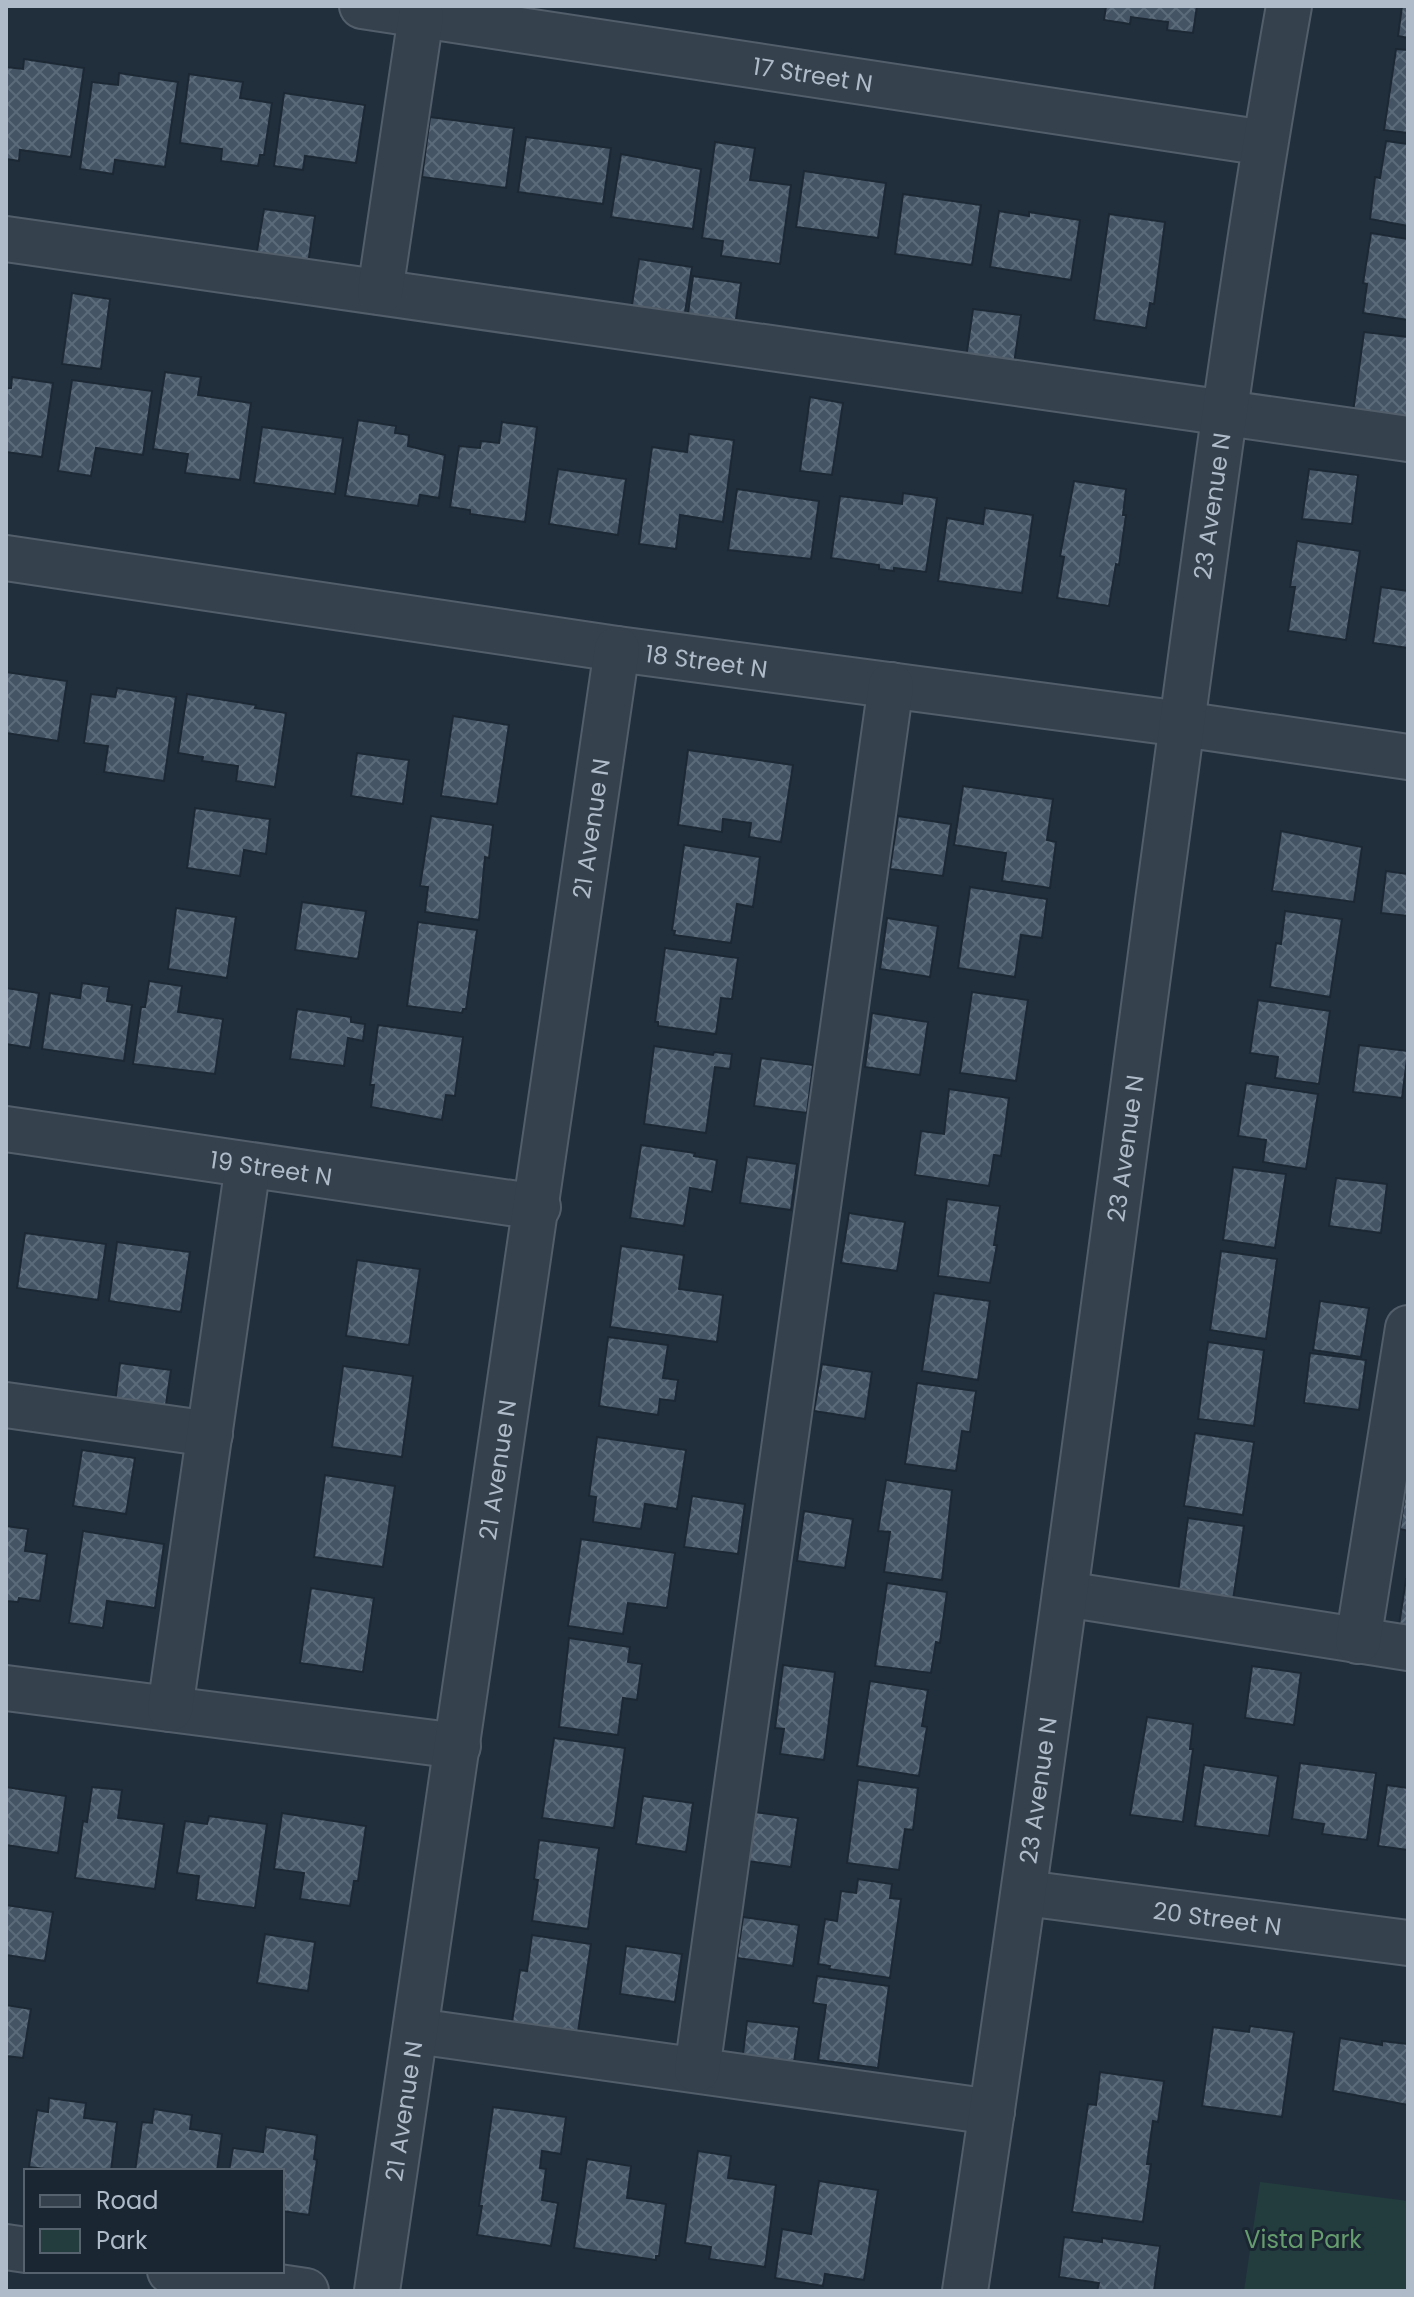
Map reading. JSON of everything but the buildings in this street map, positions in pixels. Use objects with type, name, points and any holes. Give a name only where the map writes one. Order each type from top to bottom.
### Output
[{"type":"street","name":"17 Street N","points":[[362,6],[1265,143]]},
{"type":"street","name":"23 Avenue N","points":[[965,2291],[1025,1893],[1226,413],[1265,143],[1289,6]]},
{"type":"street","points":[[380,292],[421,16]]},
{"type":"street","points":[[6,239],[1408,439]]},
{"type":"street","name":"18 Street N","points":[[6,558],[617,649],[1408,757]]},
{"type":"street","name":"21 Avenue N","points":[[377,2291],[538,1207],[617,649]]},
{"type":"street","points":[[697,2070],[891,685]]},
{"type":"street","name":"19 Street N","points":[[6,1129],[538,1207]]},
{"type":"street","points":[[170,1709],[248,1165]]},
{"type":"street","points":[[1358,1641],[1408,1328]]},
{"type":"street","points":[[6,1405],[210,1434]]},
{"type":"street","points":[[1065,1594],[1408,1648]]},
{"type":"street","points":[[6,1688],[458,1746]]},
{"type":"street","name":"20 Street N","points":[[1025,1893],[1408,1943]]},
{"type":"street","points":[[416,2031],[992,2112]]},
{"type":"street","points":[[184,2273],[306,2291]]},
{"type":"green space","name":"Vista Park","points":[[1260,2182],[1408,2201],[1408,2291],[1244,2291]]}]
